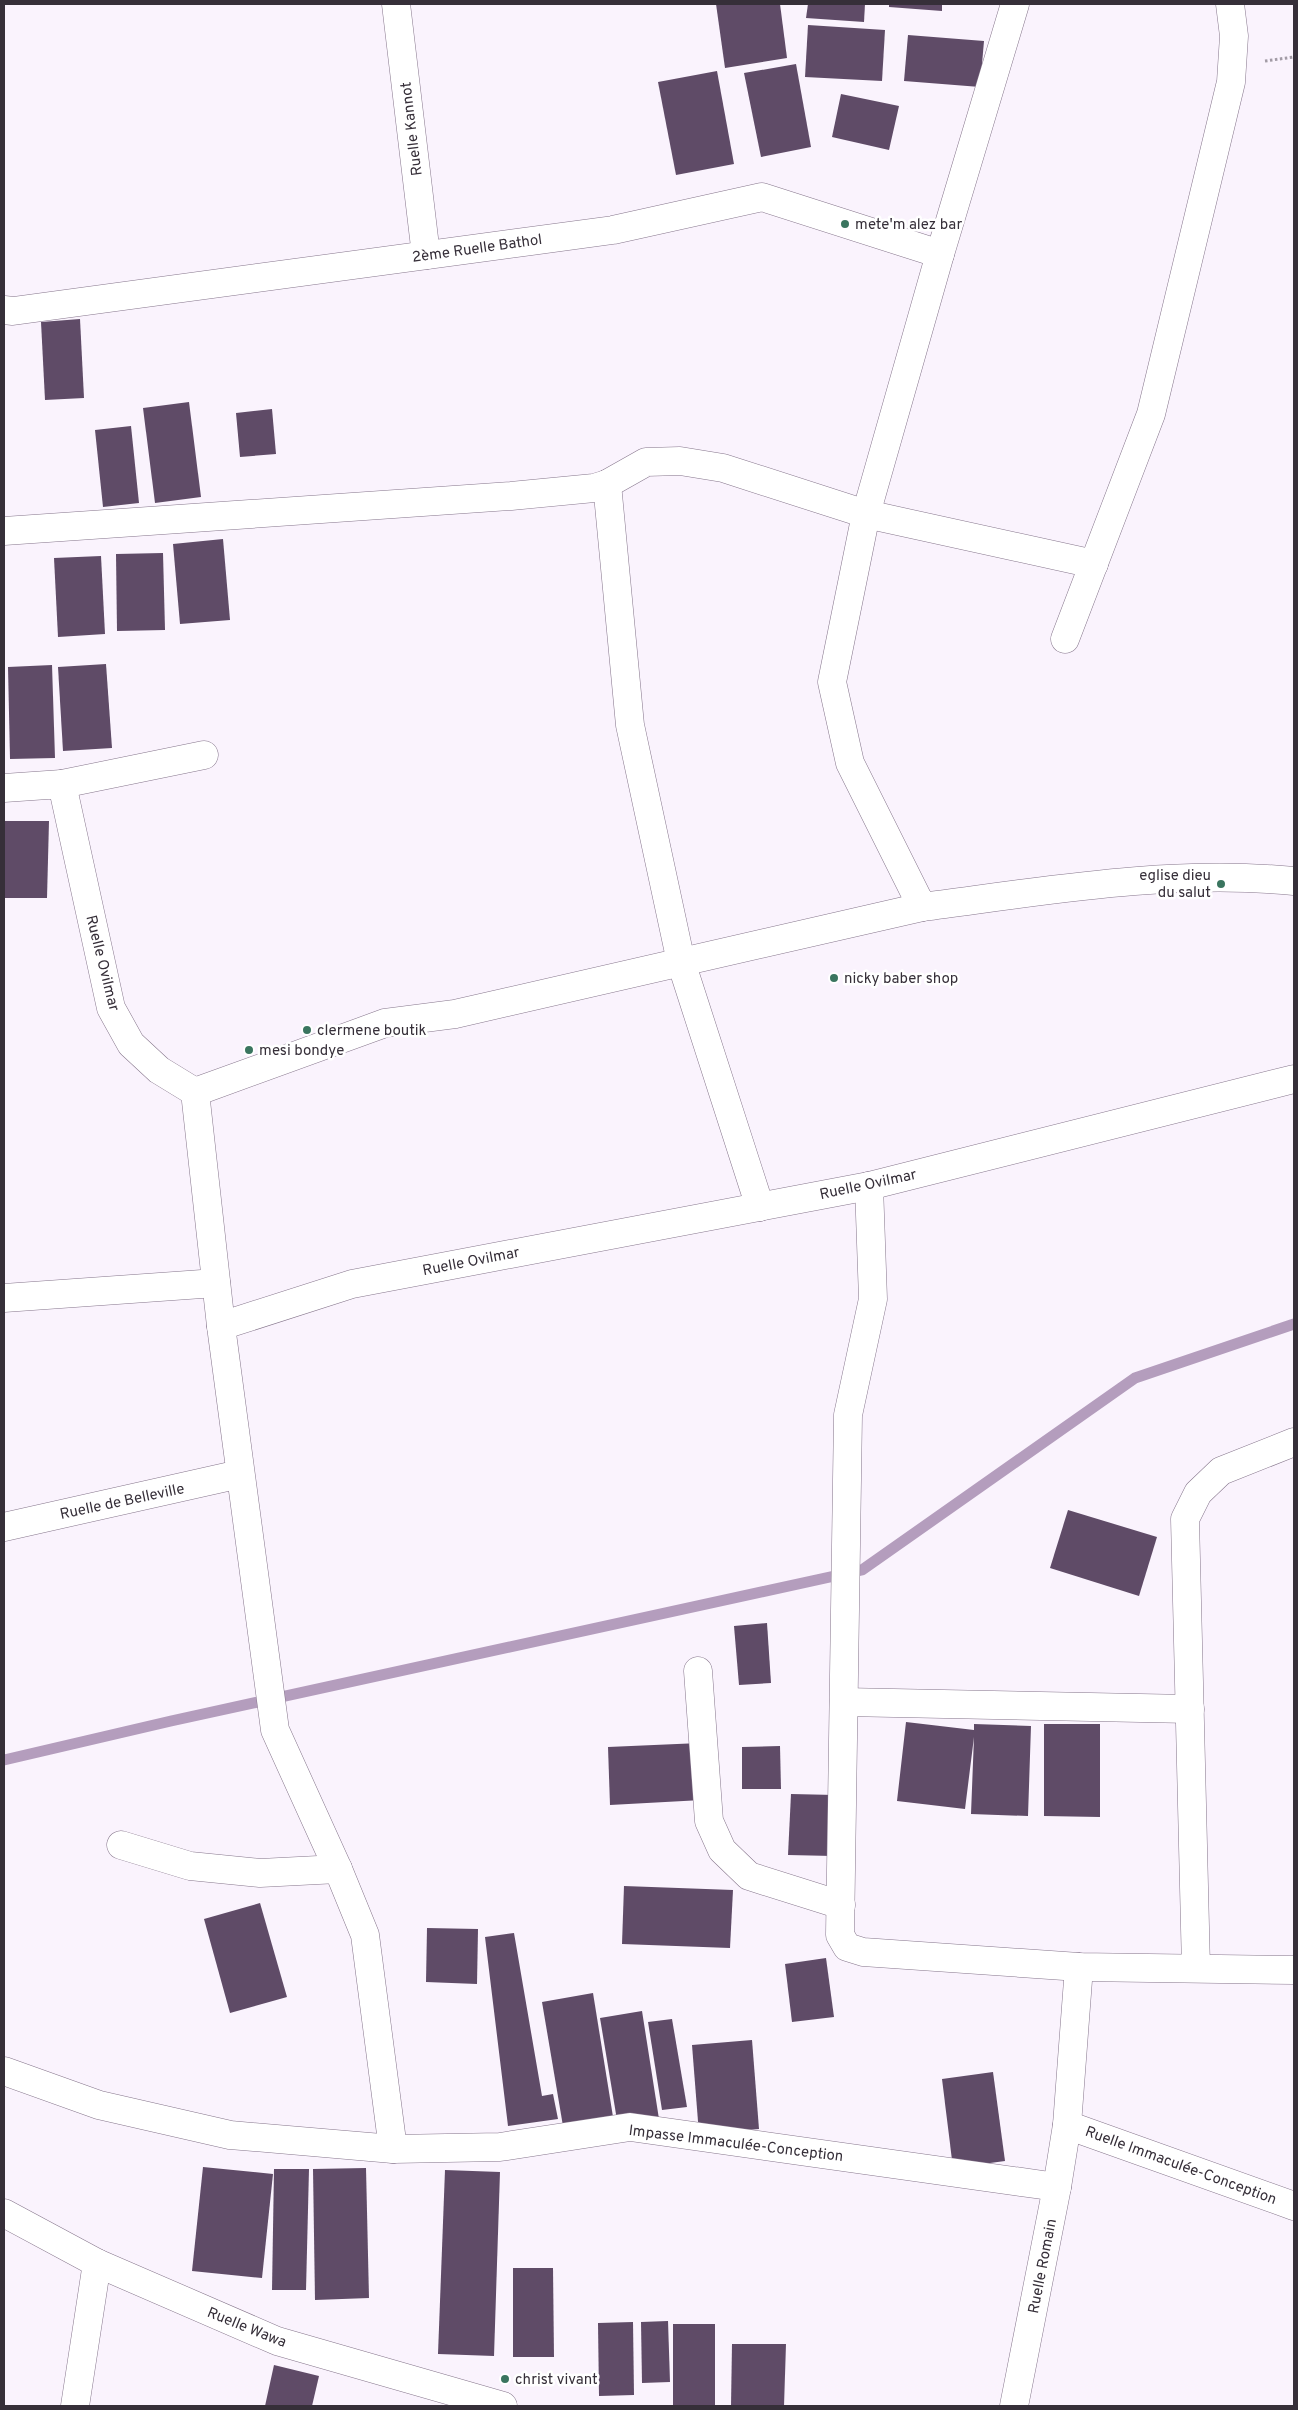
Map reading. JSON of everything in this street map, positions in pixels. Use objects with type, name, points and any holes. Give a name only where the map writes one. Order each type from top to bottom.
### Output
[{"type":"street","name":"Ruelle Kannot","points":[[396,4],[426,255]]},
{"type":"street","points":[[922,907],[850,763],[832,682],[866,514],[940,254],[1016,4]]},
{"type":"street","points":[[1065,639],[1151,414],[1231,82],[1234,36],[1230,4]]},
{"type":"street","name":"2ème Ruelle Bathol","points":[[4,310],[613,230],[762,198],[940,254]]},
{"type":"street","points":[[4,531],[510,496],[594,488],[607,484],[646,462],[680,462],[723,468],[866,514],[1094,564]]},
{"type":"street","points":[[607,484],[630,725],[681,962],[760,1207]]},
{"type":"street","points":[[4,788],[62,784],[204,755]]},
{"type":"street","name":"Ruelle Ovilmar","points":[[62,784],[111,1008],[131,1044],[159,1070],[195,1092]]},
{"type":"street","points":[[394,2149],[365,1935],[338,1869],[276,1730],[221,1326],[195,1092],[385,1023],[455,1014],[922,907],[1134,880],[1250,876],[1294,880]]},
{"type":"street","name":"Ruelle Ovilmar","points":[[221,1326],[352,1284],[869,1186],[1294,1079]]},
{"type":"street","points":[[869,1186],[873,1299],[848,1415],[840,1935],[847,1947],[863,1952],[1079,1967],[1294,1970]]},
{"type":"street","points":[[4,1298],[216,1283]]},
{"type":"street","points":[[1196,1968],[1185,1519],[1198,1493],[1221,1471],[1294,1442]]},
{"type":"street","name":"Ruelle de Belleville","points":[[4,1527],[240,1474]]},
{"type":"street","points":[[698,1671],[709,1821],[722,1850],[749,1876],[841,1905]]},
{"type":"street","points":[[844,1702],[1190,1709]]},
{"type":"street","points":[[121,1845],[190,1866],[260,1873],[338,1869]]},
{"type":"street","name":"Ruelle Romain","points":[[1014,2406],[1058,2187],[1068,2125],[1079,1967]]},
{"type":"street","name":"Impasse Immaculée-Conception","points":[[4,2071],[99,2105],[230,2135],[394,2149],[500,2147],[630,2127],[1058,2187]]},
{"type":"street","name":"Ruelle Immaculée-Conception","points":[[1068,2125],[1294,2206]]},
{"type":"street","name":"Ruelle Wawa","points":[[4,2213],[97,2263],[277,2341],[502,2406]]},
{"type":"street","points":[[75,2406],[97,2263]]},
{"type":"building","points":[[716,4],[780,4],[787,58],[725,68]]},
{"type":"building","points":[[808,4],[865,4],[864,22],[806,18]]},
{"type":"building","points":[[889,4],[942,4],[942,11],[889,7]]},
{"type":"building","points":[[808,25],[885,30],[882,81],[805,77]]},
{"type":"building","points":[[908,35],[984,41],[980,87],[904,81]]},
{"type":"building","points":[[796,64],[811,147],[761,157],[744,73]]},
{"type":"building","points":[[717,71],[734,164],[676,175],[658,82]]},
{"type":"building","points":[[841,94],[899,106],[889,150],[832,137]]},
{"type":"building","points":[[80,319],[84,398],[45,400],[41,322]]},
{"type":"building","points":[[189,402],[201,497],[155,503],[143,408]]},
{"type":"building","points":[[272,409],[276,454],[240,457],[236,413]]},
{"type":"building","points":[[131,426],[139,503],[103,507],[95,430]]},
{"type":"building","points":[[223,539],[230,620],[180,624],[173,544]]},
{"type":"building","points":[[163,553],[165,630],[117,631],[116,554]]},
{"type":"building","points":[[101,556],[105,634],[58,637],[54,558]]},
{"type":"building","points":[[106,664],[112,748],[63,751],[58,667]]},
{"type":"building","points":[[52,665],[55,758],[10,759],[8,667]]},
{"type":"building","points":[[4,821],[49,821],[47,898],[4,898]]},
{"type":"building","points":[[1068,1510],[1157,1537],[1139,1596],[1050,1568]]},
{"type":"building","points":[[767,1623],[771,1683],[739,1685],[734,1626]]},
{"type":"building","points":[[906,1722],[974,1730],[974,1724],[1031,1726],[1028,1816],[971,1814],[974,1737],[965,1809],[897,1801]]},
{"type":"building","points":[[1044,1724],[1100,1724],[1100,1817],[1044,1816]]},
{"type":"building","points":[[700,1743],[702,1800],[610,1805],[608,1747]]},
{"type":"building","points":[[780,1746],[781,1789],[742,1789],[742,1747]]},
{"type":"building","points":[[791,1794],[835,1795],[833,1856],[788,1855]]},
{"type":"building","points":[[624,1886],[733,1890],[730,1948],[622,1944]]},
{"type":"building","points":[[260,1903],[287,1997],[230,2013],[204,1919]]},
{"type":"building","points":[[427,1928],[478,1929],[477,1984],[426,1982]]},
{"type":"building","points":[[514,1933],[542,2096],[553,2094],[558,2119],[508,2126],[485,1937]]},
{"type":"building","points":[[826,1958],[834,2017],[792,2022],[785,1964]]},
{"type":"building","points":[[593,1993],[614,2123],[564,2132],[542,2002]]},
{"type":"building","points":[[642,2011],[659,2119],[618,2126],[600,2018]]},
{"type":"building","points":[[672,2019],[687,2107],[662,2110],[648,2022]]},
{"type":"building","points":[[752,2040],[759,2129],[699,2134],[692,2045]]},
{"type":"building","points":[[993,2072],[1005,2161],[953,2168],[942,2079]]},
{"type":"building","points":[[203,2167],[273,2174],[262,2278],[192,2271]]},
{"type":"building","points":[[366,2168],[369,2298],[315,2300],[313,2169]]},
{"type":"building","points":[[274,2169],[309,2169],[306,2290],[272,2290]]},
{"type":"building","points":[[445,2170],[500,2172],[494,2356],[438,2354]]},
{"type":"building","points":[[513,2268],[553,2268],[554,2357],[513,2357]]},
{"type":"building","points":[[668,2321],[670,2382],[642,2383],[641,2322]]},
{"type":"building","points":[[633,2322],[634,2395],[599,2396],[598,2323]]},
{"type":"building","points":[[673,2324],[715,2324],[715,2406],[673,2406]]},
{"type":"building","points":[[732,2344],[786,2344],[784,2406],[731,2406]]},
{"type":"building","points":[[274,2365],[319,2376],[312,2406],[265,2406]]},
{"type":"waterway","points":[[4,1760],[171,1721],[862,1570],[1135,1378],[1294,1324]]},
{"type":"place","name":"mete'm alez bar","points":[[845,224]]},
{"type":"place","name":"eglise dieu du salut","points":[[1221,884]]},
{"type":"place","name":"nicky baber shop","points":[[834,978]]},
{"type":"place","name":"clermene boutik","points":[[307,1030]]},
{"type":"place","name":"mesi bondye","points":[[249,1050]]},
{"type":"place","name":"christ vivant","points":[[505,2379]]}]
